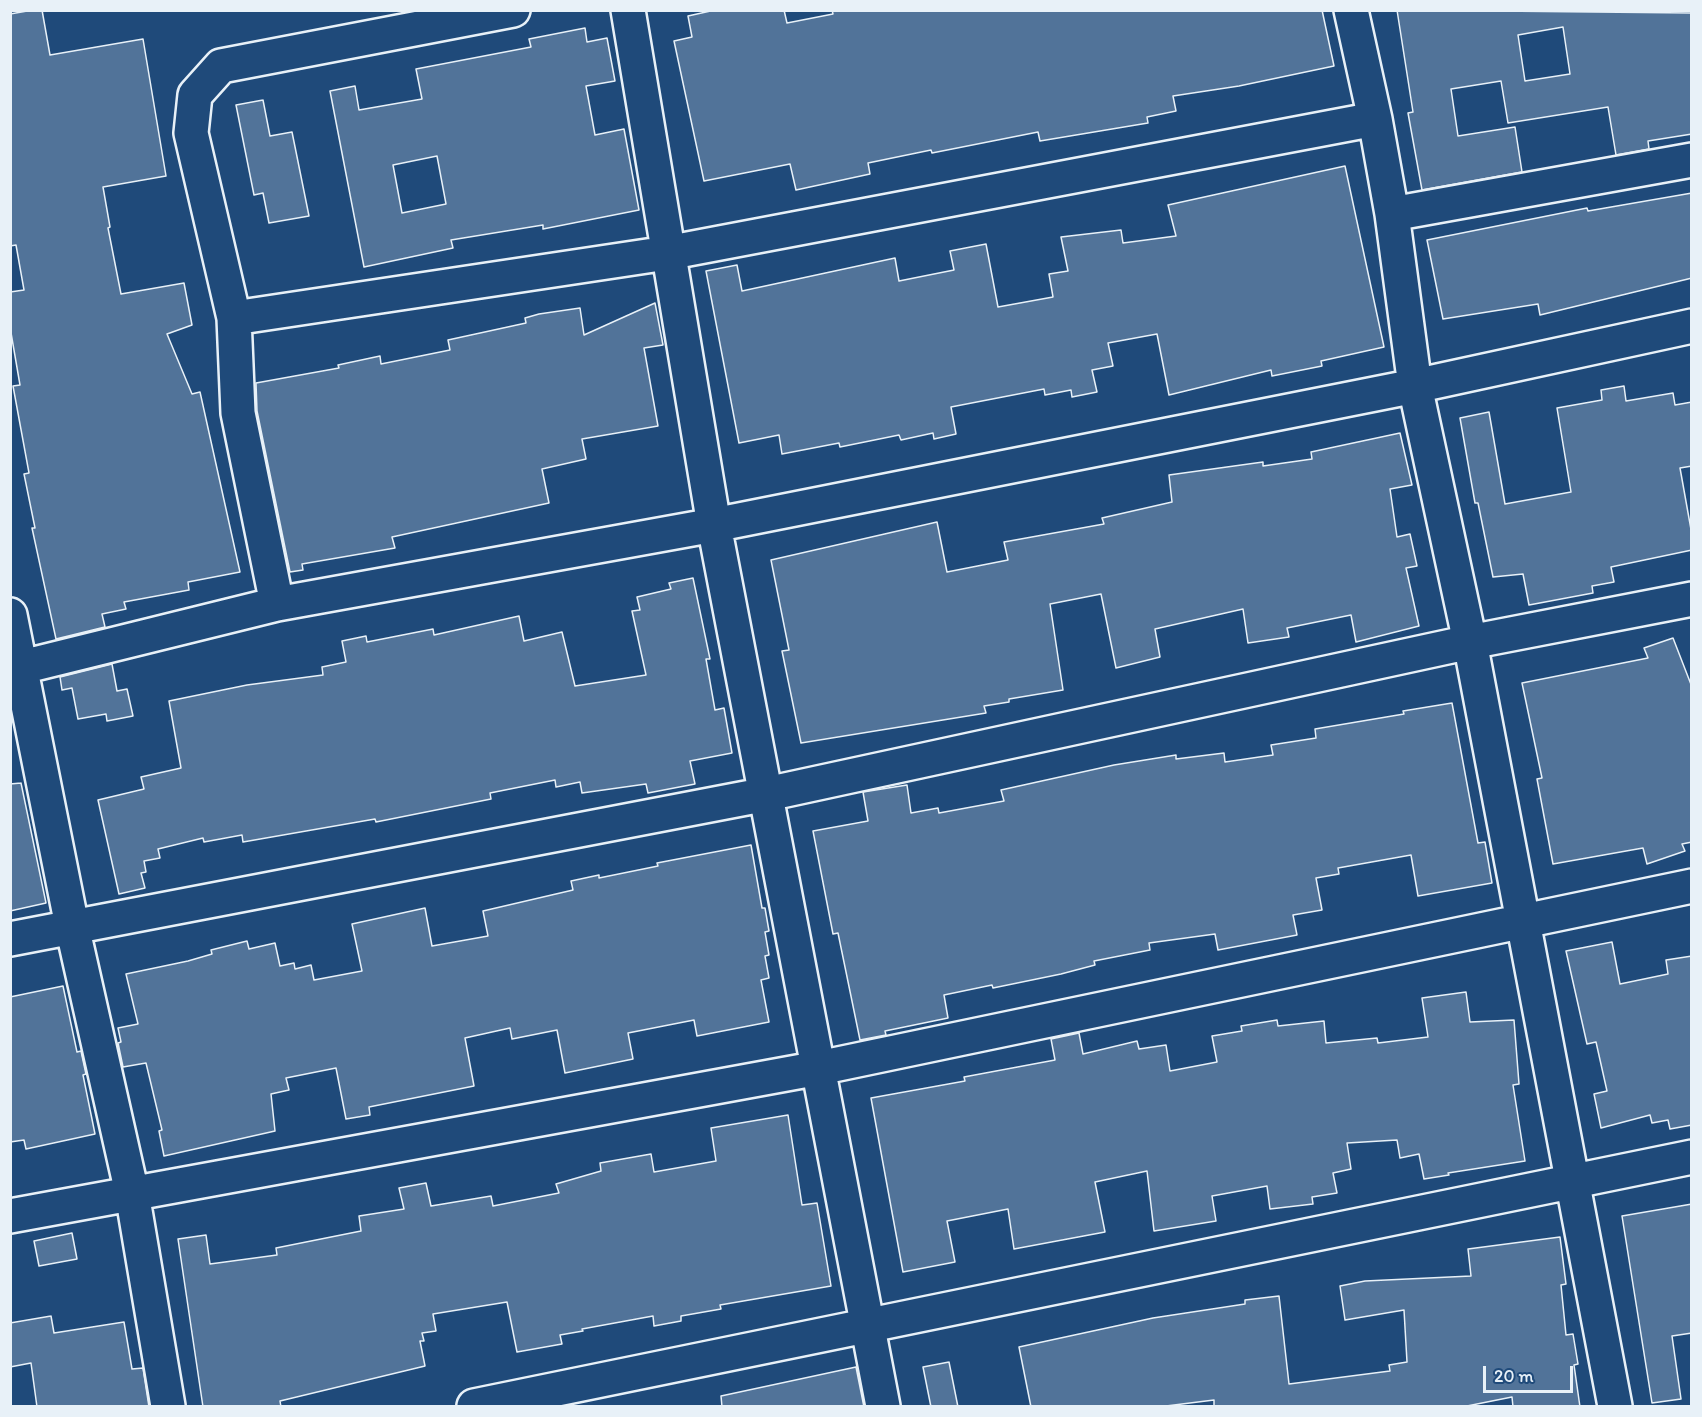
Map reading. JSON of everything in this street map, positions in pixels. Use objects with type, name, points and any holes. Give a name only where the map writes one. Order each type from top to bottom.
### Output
[{"type":"street","points":[[277,604],[238,413],[234,318],[191,133],[195,95],[221,66],[513,10]]},
{"type":"street","points":[[628,10],[714,525],[883,1407]]},
{"type":"street","points":[[1351,10],[1375,119],[1392,214],[1414,386],[1470,642],[1615,1407]]},
{"type":"street","points":[[234,318],[667,253],[1375,119]]},
{"type":"street","points":[[1392,214],[1692,160]]},
{"type":"street","points":[[15,669],[277,604],[714,525],[1414,386],[1692,326]]},
{"type":"street","points":[[10,939],[767,794],[1470,642],[1692,599]]},
{"type":"street","points":[[10,615],[15,669],[132,1193],[168,1407]]},
{"type":"street","points":[[10,1216],[819,1068],[1692,886]]},
{"type":"street","points":[[474,1407],[1692,1157]]},
{"type":"building","points":[[42,10],[50,55],[143,39],[166,176],[103,187],[110,227],[108,228],[121,294],[184,283],[192,325],[167,334],[192,394],[200,392],[240,572],[188,582],[189,590],[124,602],[126,609],[102,614],[105,627],[56,639],[32,528],[35,528],[24,474],[29,473],[13,386],[20,385],[10,327],[10,292],[24,290],[16,245],[10,246],[10,14]]},
{"type":"building","points":[[715,10],[784,10],[787,23],[833,14],[832,10],[1322,10],[1334,66],[1239,86],[1173,96],[1176,111],[1147,117],[1148,123],[1040,141],[1038,132],[932,153],[931,150],[868,163],[870,174],[796,190],[790,164],[704,181],[674,41],[692,37],[688,16]]},
{"type":"building","points":[[1397,10],[1692,13],[1692,134],[1648,141],[1649,149],[1616,155],[1608,107],[1508,123],[1501,81],[1451,89],[1458,136],[1515,127],[1522,172],[1422,190],[1408,113],[1413,112]],"holes":[[[1563,27],[1570,74],[1525,81],[1518,35]]]},
{"type":"building","points":[[585,28],[587,42],[607,38],[615,81],[586,86],[595,135],[624,129],[639,210],[543,229],[543,225],[451,240],[453,248],[364,267],[330,91],[355,86],[359,110],[422,99],[416,69],[531,47],[529,39]],"holes":[[[437,156],[446,204],[402,213],[393,165]]]},
{"type":"building","points":[[263,100],[270,136],[292,132],[309,216],[269,223],[263,193],[254,195],[236,105]]},
{"type":"building","points":[[1345,166],[1384,347],[1321,361],[1322,366],[1272,376],[1271,370],[1169,395],[1157,334],[1108,343],[1113,366],[1092,370],[1097,392],[1072,397],[1071,390],[1045,395],[1044,389],[951,407],[956,434],[934,439],[933,433],[901,440],[899,435],[840,447],[839,443],[782,454],[779,435],[739,443],[706,271],[737,265],[742,291],[895,258],[899,281],[954,270],[950,251],[986,244],[998,307],[1053,297],[1049,274],[1068,271],[1061,237],[1121,230],[1123,243],[1176,236],[1168,205]]},
{"type":"building","points":[[1692,193],[1692,278],[1540,315],[1538,304],[1443,319],[1427,240],[1587,208],[1588,211]]},
{"type":"building","points":[[655,303],[663,345],[644,348],[658,426],[582,439],[586,459],[542,469],[549,503],[392,537],[395,548],[302,564],[303,570],[290,572],[257,411],[256,383],[339,368],[338,365],[380,356],[381,364],[450,350],[448,340],[526,323],[525,318],[539,314],[580,308],[584,335]]},
{"type":"building","points":[[1624,386],[1626,401],[1673,393],[1675,405],[1692,402],[1692,466],[1680,468],[1692,535],[1692,550],[1611,567],[1614,582],[1592,586],[1593,593],[1529,605],[1523,574],[1493,577],[1478,503],[1475,503],[1460,418],[1489,412],[1505,504],[1571,492],[1557,408],[1602,400],[1601,390]]},
{"type":"building","points":[[1400,433],[1412,485],[1390,489],[1397,537],[1410,534],[1417,566],[1406,568],[1419,626],[1356,642],[1351,615],[1287,628],[1289,637],[1248,643],[1243,609],[1155,629],[1160,657],[1116,668],[1101,594],[1050,604],[1063,690],[1009,699],[1009,702],[984,706],[986,713],[801,743],[782,651],[789,650],[771,560],[937,522],[947,572],[1008,560],[1004,542],[1104,524],[1102,518],[1172,502],[1169,475],[1263,462],[1263,466],[1312,459],[1311,452]]},
{"type":"building","points":[[693,578],[710,659],[706,659],[715,710],[724,708],[732,753],[690,761],[695,784],[648,793],[646,784],[582,793],[580,782],[556,787],[555,780],[490,793],[491,799],[376,822],[375,819],[243,842],[242,835],[204,842],[203,838],[158,849],[160,858],[144,861],[146,872],[141,873],[145,888],[119,894],[98,800],[144,789],[141,777],[181,768],[169,701],[247,685],[323,675],[322,667],[346,662],[342,641],[366,636],[367,642],[433,629],[434,635],[519,616],[524,641],[562,632],[575,686],[646,675],[632,611],[640,610],[637,597],[671,589],[669,583]]},
{"type":"building","points":[[1673,638],[1692,687],[1692,842],[1682,844],[1685,851],[1647,864],[1643,848],[1553,864],[1537,779],[1542,778],[1522,683],[1648,658],[1644,648]]},
{"type":"building","points":[[112,664],[117,691],[127,689],[133,716],[107,721],[106,714],[78,719],[72,688],[62,690],[60,677]]},
{"type":"building","points":[[1452,703],[1478,843],[1485,842],[1492,883],[1418,896],[1411,855],[1338,868],[1339,874],[1316,878],[1322,910],[1293,915],[1297,935],[1218,950],[1215,934],[1149,943],[1150,950],[1094,961],[1095,965],[1061,974],[944,995],[948,1018],[885,1031],[886,1035],[860,1040],[838,933],[833,934],[813,831],[868,821],[863,792],[907,785],[911,813],[938,808],[939,813],[1004,801],[1001,790],[1114,765],[1176,755],[1176,759],[1224,753],[1225,762],[1273,755],[1271,745],[1316,738],[1315,729],[1404,714],[1403,711]]},
{"type":"building","points":[[21,783],[46,903],[10,911],[10,784]]},
{"type":"building","points":[[751,845],[762,908],[765,908],[769,931],[765,932],[769,955],[765,956],[769,978],[761,980],[769,1022],[697,1036],[694,1020],[628,1033],[633,1059],[565,1073],[557,1030],[512,1039],[510,1028],[465,1038],[474,1086],[369,1107],[370,1115],[346,1119],[336,1068],[286,1078],[289,1090],[271,1094],[275,1131],[164,1156],[159,1131],[162,1130],[146,1063],[123,1067],[118,1043],[121,1042],[118,1028],[138,1024],[126,974],[188,961],[212,954],[211,950],[247,941],[249,949],[275,943],[280,966],[294,963],[295,969],[311,965],[314,980],[362,971],[352,924],[425,908],[432,946],[488,936],[483,911],[573,890],[571,881],[599,875],[599,878],[658,866],[657,863]]},
{"type":"building","points":[[1612,942],[1620,984],[1668,974],[1666,960],[1692,956],[1692,1125],[1670,1129],[1668,1120],[1652,1123],[1650,1115],[1601,1128],[1594,1094],[1607,1091],[1596,1042],[1587,1044],[1566,951]]},
{"type":"building","points":[[63,986],[77,1052],[81,1051],[86,1074],[83,1075],[95,1134],[26,1149],[24,1140],[10,1142],[10,997]]},
{"type":"building","points":[[1466,992],[1470,1022],[1514,1020],[1519,1084],[1513,1085],[1525,1161],[1424,1179],[1419,1154],[1400,1158],[1397,1140],[1347,1143],[1351,1169],[1333,1173],[1337,1193],[1312,1197],[1313,1204],[1270,1209],[1267,1186],[1212,1196],[1216,1221],[1154,1231],[1147,1171],[1095,1182],[1105,1232],[1014,1249],[1008,1209],[947,1221],[955,1262],[903,1272],[871,1098],[965,1081],[964,1077],[1055,1060],[1051,1039],[1079,1033],[1083,1054],[1137,1041],[1139,1049],[1166,1045],[1170,1071],[1217,1062],[1212,1036],[1242,1031],[1241,1026],[1277,1020],[1278,1026],[1324,1021],[1326,1043],[1377,1038],[1378,1043],[1428,1037],[1422,998]]},
{"type":"building","points":[[788,1115],[802,1205],[817,1203],[831,1286],[720,1305],[721,1309],[681,1316],[681,1321],[654,1326],[653,1316],[582,1329],[583,1331],[560,1335],[562,1344],[517,1352],[507,1302],[433,1314],[436,1331],[422,1333],[424,1341],[420,1341],[425,1366],[280,1401],[281,1407],[203,1407],[178,1239],[206,1235],[210,1264],[277,1255],[276,1248],[361,1231],[359,1216],[404,1209],[399,1188],[426,1183],[431,1206],[491,1196],[493,1206],[559,1193],[556,1184],[601,1171],[600,1163],[651,1154],[654,1172],[716,1161],[711,1128]]},
{"type":"building","points":[[1692,1204],[1692,1333],[1672,1336],[1681,1399],[1652,1403],[1622,1216]]},
{"type":"building","points":[[72,1233],[77,1259],[39,1266],[34,1241]]},
{"type":"building","points":[[1560,1237],[1566,1284],[1561,1285],[1566,1335],[1573,1334],[1578,1364],[1574,1365],[1580,1407],[1513,1407],[1512,1397],[1462,1407],[1214,1407],[1214,1400],[1158,1407],[1031,1407],[1019,1347],[1153,1318],[1245,1304],[1245,1300],[1279,1296],[1289,1384],[1390,1371],[1389,1365],[1407,1362],[1404,1310],[1345,1320],[1340,1286],[1365,1281],[1471,1276],[1468,1249]]},
{"type":"building","points":[[51,1316],[54,1333],[124,1322],[132,1369],[143,1368],[149,1407],[37,1407],[31,1363],[10,1367],[10,1323]]},
{"type":"building","points":[[949,1362],[958,1407],[931,1407],[923,1367]]},
{"type":"building","points":[[856,1367],[864,1407],[722,1407],[721,1396]]}]
